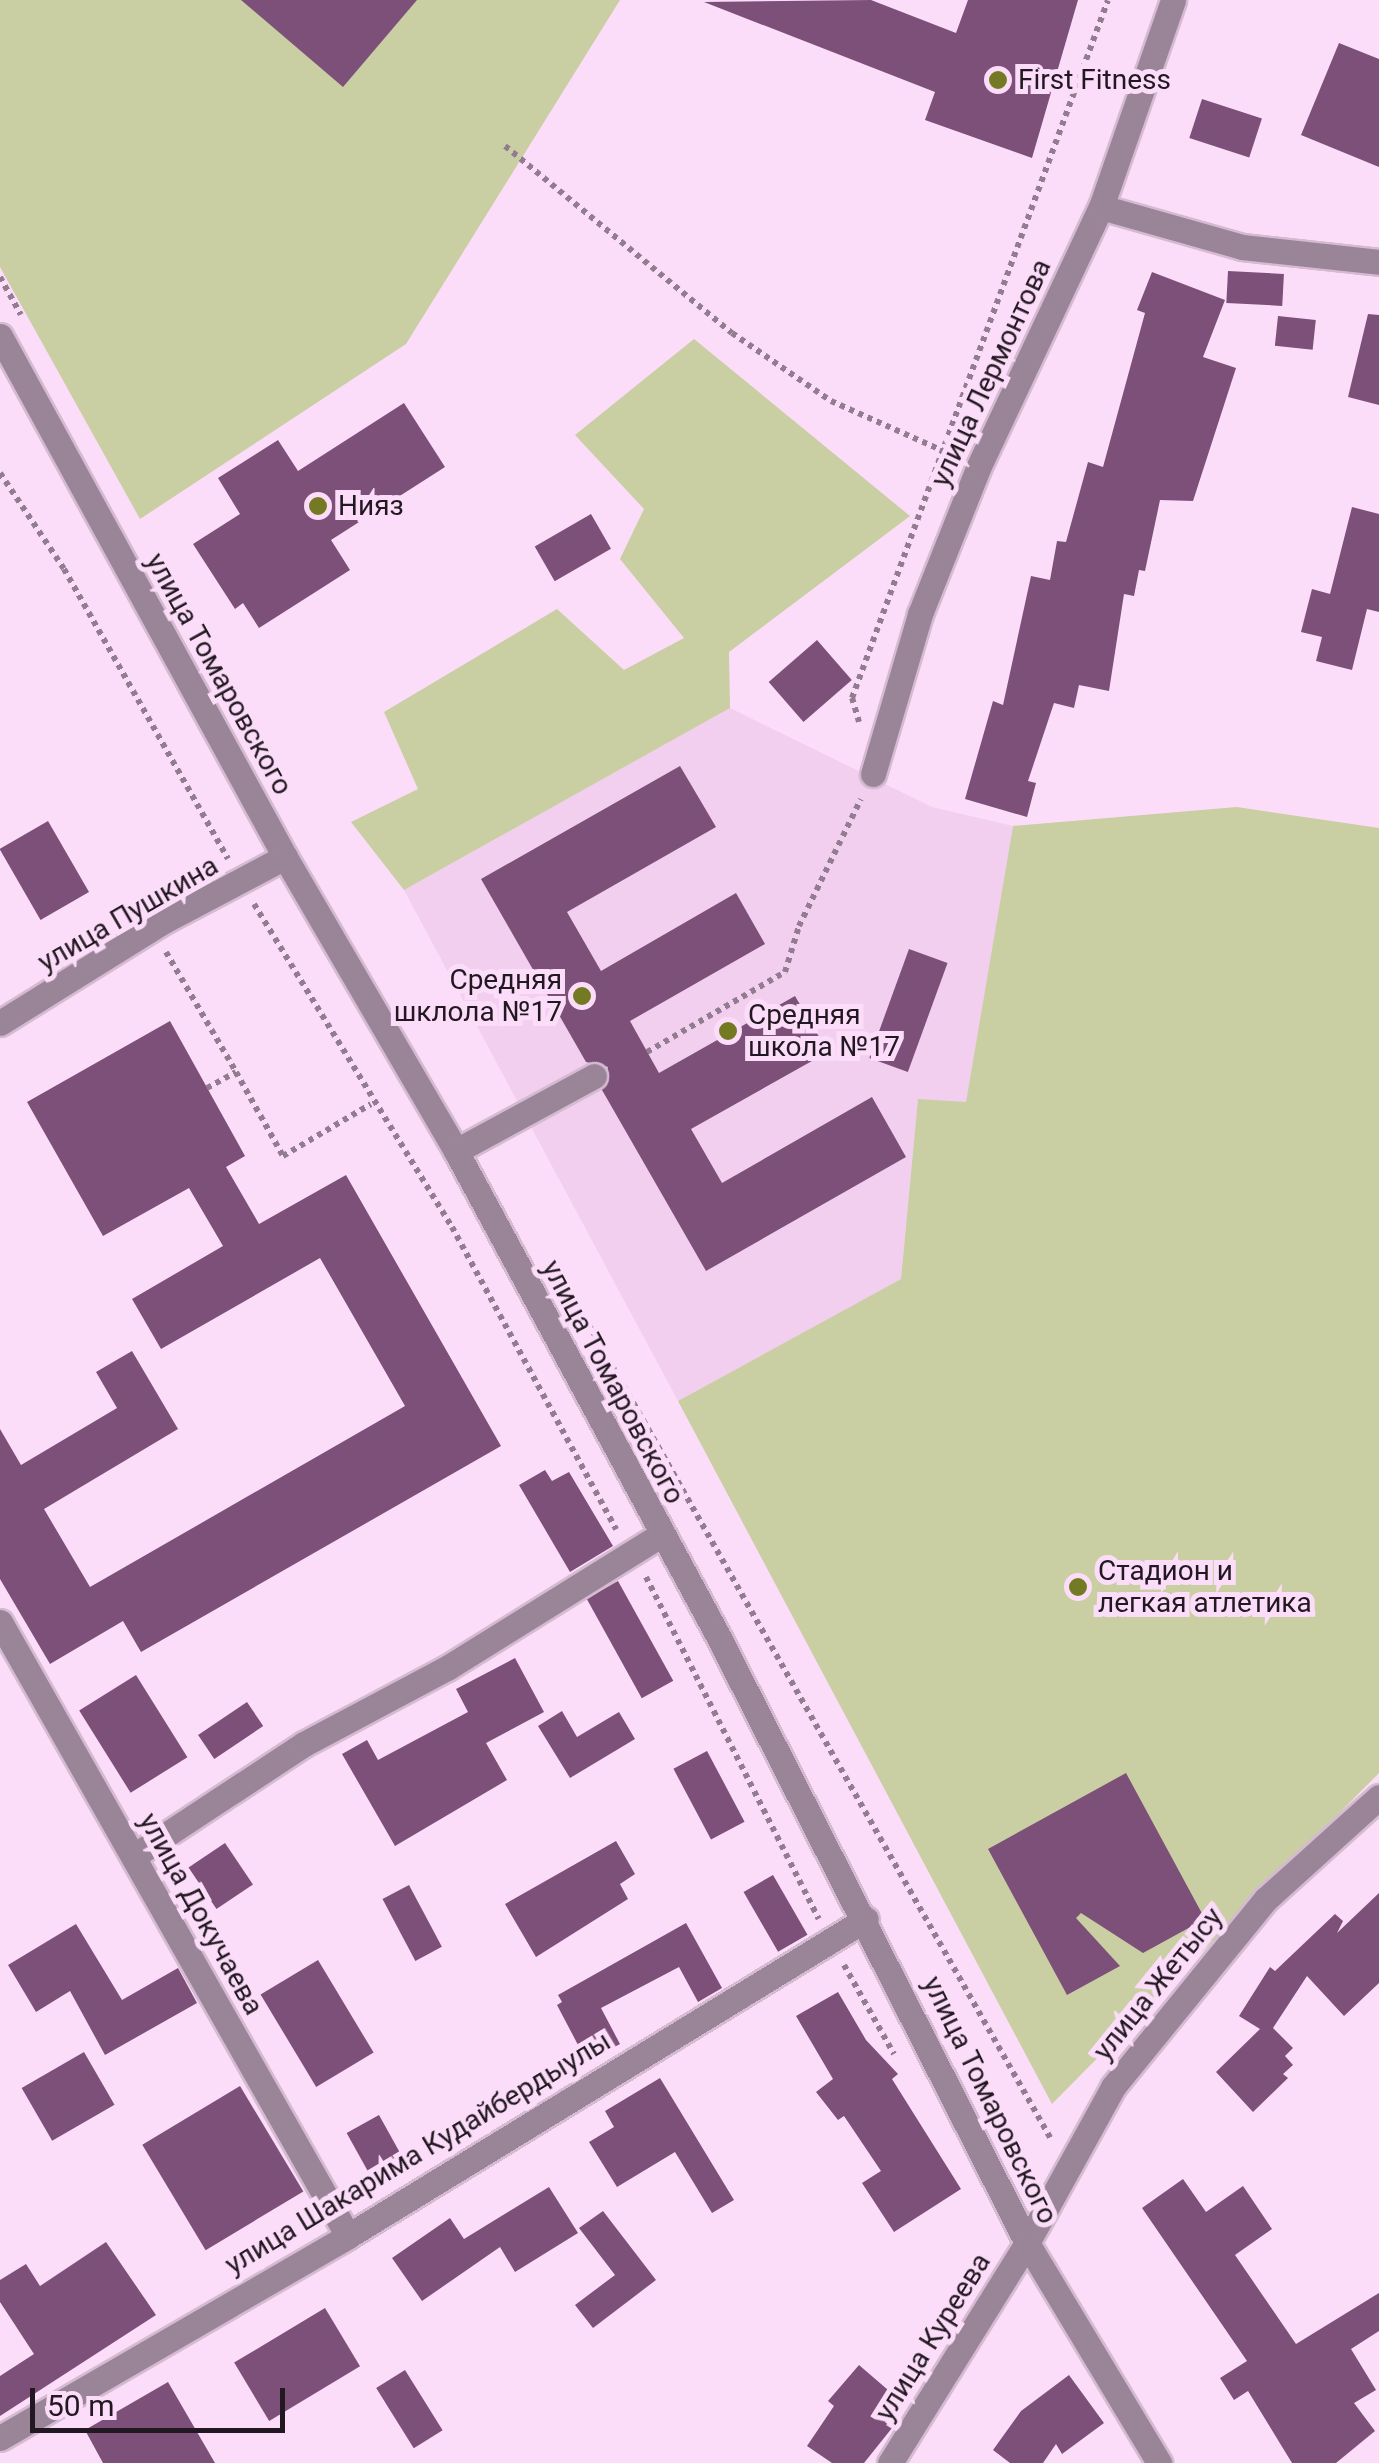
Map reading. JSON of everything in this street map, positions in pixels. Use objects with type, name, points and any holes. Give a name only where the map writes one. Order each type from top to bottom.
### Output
[{"type":"street","name":"улица Лермонтова","points":[[873,774],[920,614],[978,468],[1101,207],[1173,0]]},
{"type":"street","points":[[1101,207],[1242,247],[1379,262]]},
{"type":"street","name":"улица Томаровского","points":[[0,336],[286,857],[456,1151],[866,1920],[1027,2244],[1159,2463]]},
{"type":"street","name":"улица Пушкина","points":[[0,1023],[152,928],[242,884],[286,857]]},
{"type":"street","points":[[456,1151],[594,1076]]},
{"type":"street","points":[[134,1856],[304,1744],[447,1668],[661,1535]]},
{"type":"street","name":"улица Докучаева","points":[[0,1622],[348,2236]]},
{"type":"street","name":"улица Жетысу","points":[[1027,2244],[1113,2087],[1266,1899],[1379,1797]]},
{"type":"street","name":"улица Шакарима Кудайбердыулы","points":[[0,2438],[348,2236],[866,1920]]},
{"type":"street","name":"улица Куреева","points":[[890,2463],[1027,2244]]},
{"type":"path","points":[[647,1052],[785,972],[799,926],[873,774],[852,698],[947,452],[1108,0]]},
{"type":"path","points":[[505,146],[774,362],[831,401],[978,468]]},
{"type":"path","points":[[0,473],[64,569],[371,1104],[452,1227],[600,1507],[635,1554],[831,1940],[896,2057]]},
{"type":"path","points":[[152,928],[283,1156],[371,1104]]},
{"type":"path","points":[[208,1088],[236,1072]]},
{"type":"shaded area","name":"Средняя школа №17","points":[[730,708],[932,807],[1013,826],[966,1103],[918,1099],[901,1279],[678,1401],[404,890]]},
{"type":"green space","points":[[0,0],[620,0],[406,344],[140,519],[0,267]]},
{"type":"green space","points":[[694,339],[910,516],[729,652],[730,708],[404,890],[351,822],[418,789],[384,712],[557,609],[624,670],[684,638],[620,559],[644,509],[575,435]]},
{"type":"green space","name":"Стадион и легкая атлетика","points":[[1237,807],[1379,828],[1379,1773],[1052,2104],[678,1401],[901,1279],[918,1099],[966,1102],[1013,826]]},
{"type":"building","points":[[241,0],[417,0],[343,87]]},
{"type":"building","points":[[871,0],[956,33],[968,0],[1078,0],[1032,158],[925,120],[935,92],[704,2]]},
{"type":"building","points":[[1339,43],[1379,59],[1379,167],[1301,135]]},
{"type":"building","points":[[1202,99],[1262,118],[1249,157],[1189,138]]},
{"type":"building","points":[[1228,271],[1284,274],[1282,306],[1226,303]]},
{"type":"building","points":[[1152,272],[1225,300],[1203,357],[1236,368],[1193,501],[1160,500],[1145,571],[1139,570],[1134,596],[1124,594],[1109,691],[1079,685],[1074,708],[1054,703],[1028,781],[1036,783],[1027,817],[965,799],[993,701],[1003,705],[1031,576],[1050,580],[1057,541],[1066,542],[1088,462],[1103,467],[1145,313],[1137,310]]},
{"type":"building","points":[[1368,314],[1379,315],[1379,405],[1348,397]]},
{"type":"building","points":[[1278,316],[1316,320],[1313,350],[1275,346]]},
{"type":"building","points":[[404,403],[445,467],[331,540],[350,570],[259,628],[243,603],[235,609],[193,544],[240,514],[218,478],[278,440],[298,471]]},
{"type":"building","points":[[1352,507],[1379,514],[1379,612],[1367,609],[1352,670],[1316,661],[1322,637],[1301,632],[1312,589],[1330,594]]},
{"type":"building","points":[[591,514],[611,549],[555,581],[535,546]]},
{"type":"building","points":[[817,640],[852,680],[803,722],[769,682]]},
{"type":"building","name":"Средняя шклола №17","points":[[680,766],[716,827],[567,912],[601,971],[736,893],[765,944],[630,1021],[659,1073],[795,996],[828,1052],[691,1129],[722,1183],[872,1097],[906,1157],[706,1271],[602,1090],[608,1067],[586,1062],[481,879]]},
{"type":"building","points":[[48,821],[89,892],[41,920],[0,849]]},
{"type":"building","points":[[909,949],[948,963],[908,1072],[869,1058]]},
{"type":"building","points":[[170,1021],[245,1156],[226,1167],[259,1224],[346,1175],[501,1446],[141,1652],[123,1621],[50,1664],[0,1579],[0,1429],[21,1465],[117,1408],[96,1372],[132,1351],[178,1429],[44,1509],[90,1587],[405,1406],[320,1258],[161,1349],[132,1299],[223,1246],[189,1188],[103,1236],[27,1102]]},
{"type":"building","points":[[545,1470],[552,1481],[569,1472],[613,1546],[570,1572],[519,1485]]},
{"type":"building","points":[[618,1581],[673,1681],[642,1698],[587,1598]]},
{"type":"building","points":[[515,1658],[544,1712],[486,1743],[507,1780],[395,1846],[342,1754],[367,1740],[378,1760],[468,1712],[456,1689]]},
{"type":"building","points":[[136,1675],[187,1757],[131,1793],[79,1711]]},
{"type":"building","points":[[247,1702],[263,1726],[214,1759],[198,1735]]},
{"type":"building","points":[[562,1711],[577,1737],[619,1712],[635,1739],[570,1778],[538,1726]]},
{"type":"building","points":[[707,1751],[745,1822],[711,1839],[673,1769]]},
{"type":"building","points":[[1126,1773],[1205,1919],[1143,1953],[1081,1913],[1076,1918],[1120,1966],[1067,1995],[988,1849]]},
{"type":"building","points":[[616,1841],[635,1874],[620,1884],[628,1899],[536,1957],[505,1904]]},
{"type":"building","points":[[225,1843],[253,1884],[216,1909],[189,1868]]},
{"type":"building","points":[[773,1875],[808,1935],[778,1952],[744,1892]]},
{"type":"building","points":[[409,1885],[442,1947],[415,1961],[383,1899]]},
{"type":"building","points":[[1379,1893],[1379,1983],[1344,2016],[1307,1976],[1273,2028],[1293,2048],[1285,2056],[1293,2065],[1283,2074],[1288,2078],[1253,2112],[1216,2072],[1260,2029],[1239,2016],[1270,1967],[1275,1971],[1335,1914],[1343,1921],[1337,1933]]},
{"type":"building","points":[[686,1923],[722,1988],[698,2002],[679,1967],[601,2008],[620,2044],[587,2062],[557,2005],[562,2002],[558,1995]]},
{"type":"building","points":[[76,1924],[122,2000],[178,1968],[197,2003],[105,2055],[70,1991],[36,2012],[8,1965]]},
{"type":"building","points":[[318,1960],[374,2053],[316,2087],[261,1995]]},
{"type":"building","points":[[838,1992],[866,2040],[898,2074],[892,2079],[961,2189],[894,2232],[862,2183],[881,2171],[844,2116],[838,2120],[816,2092],[833,2079],[796,2016]]},
{"type":"building","points":[[84,2052],[114,2105],[52,2141],[22,2088]]},
{"type":"building","points":[[660,2078],[734,2200],[712,2213],[675,2152],[617,2187],[589,2142],[614,2127],[605,2111]]},
{"type":"building","points":[[240,2086],[303,2191],[206,2250],[142,2145]]},
{"type":"building","points":[[379,2115],[405,2161],[372,2179],[347,2133]]},
{"type":"building","points":[[1183,2179],[1206,2212],[1243,2186],[1272,2229],[1235,2255],[1296,2344],[1379,2293],[1379,2331],[1351,2349],[1376,2390],[1354,2403],[1375,2431],[1336,2463],[1292,2463],[1248,2391],[1234,2400],[1220,2378],[1247,2361],[1142,2208]]},
{"type":"building","points":[[549,2187],[578,2233],[515,2272],[500,2247],[422,2301],[392,2258],[450,2218],[464,2239]]},
{"type":"building","points":[[603,2211],[656,2280],[593,2328],[575,2305],[615,2275],[579,2228]]},
{"type":"building","points":[[106,2242],[156,2315],[0,2416],[0,2376],[34,2354],[0,2302],[0,2280],[26,2264],[40,2286]]},
{"type":"building","points":[[325,2308],[360,2366],[269,2421],[234,2363]]},
{"type":"building","points":[[859,2365],[902,2402],[885,2422],[892,2428],[864,2463],[832,2463],[807,2446],[834,2406],[828,2401]]},
{"type":"building","points":[[405,2370],[443,2430],[414,2448],[376,2388]]},
{"type":"building","points":[[1069,2375],[1104,2423],[1062,2454],[1056,2444],[1043,2463],[1010,2463],[993,2450],[1021,2411]]},
{"type":"building","points":[[168,2382],[215,2463],[103,2463],[85,2430]]},
{"type":"place","name":"First Fitness","points":[[998,80]]},
{"type":"place","name":"Нияз","points":[[318,506]]},
{"type":"place","name":"Средняя шклола №17","points":[[582,996]]},
{"type":"place","name":"Средняя школа №17","points":[[728,1031]]},
{"type":"place","name":"Стадион и легкая атлетика","points":[[1078,1587]]}]
